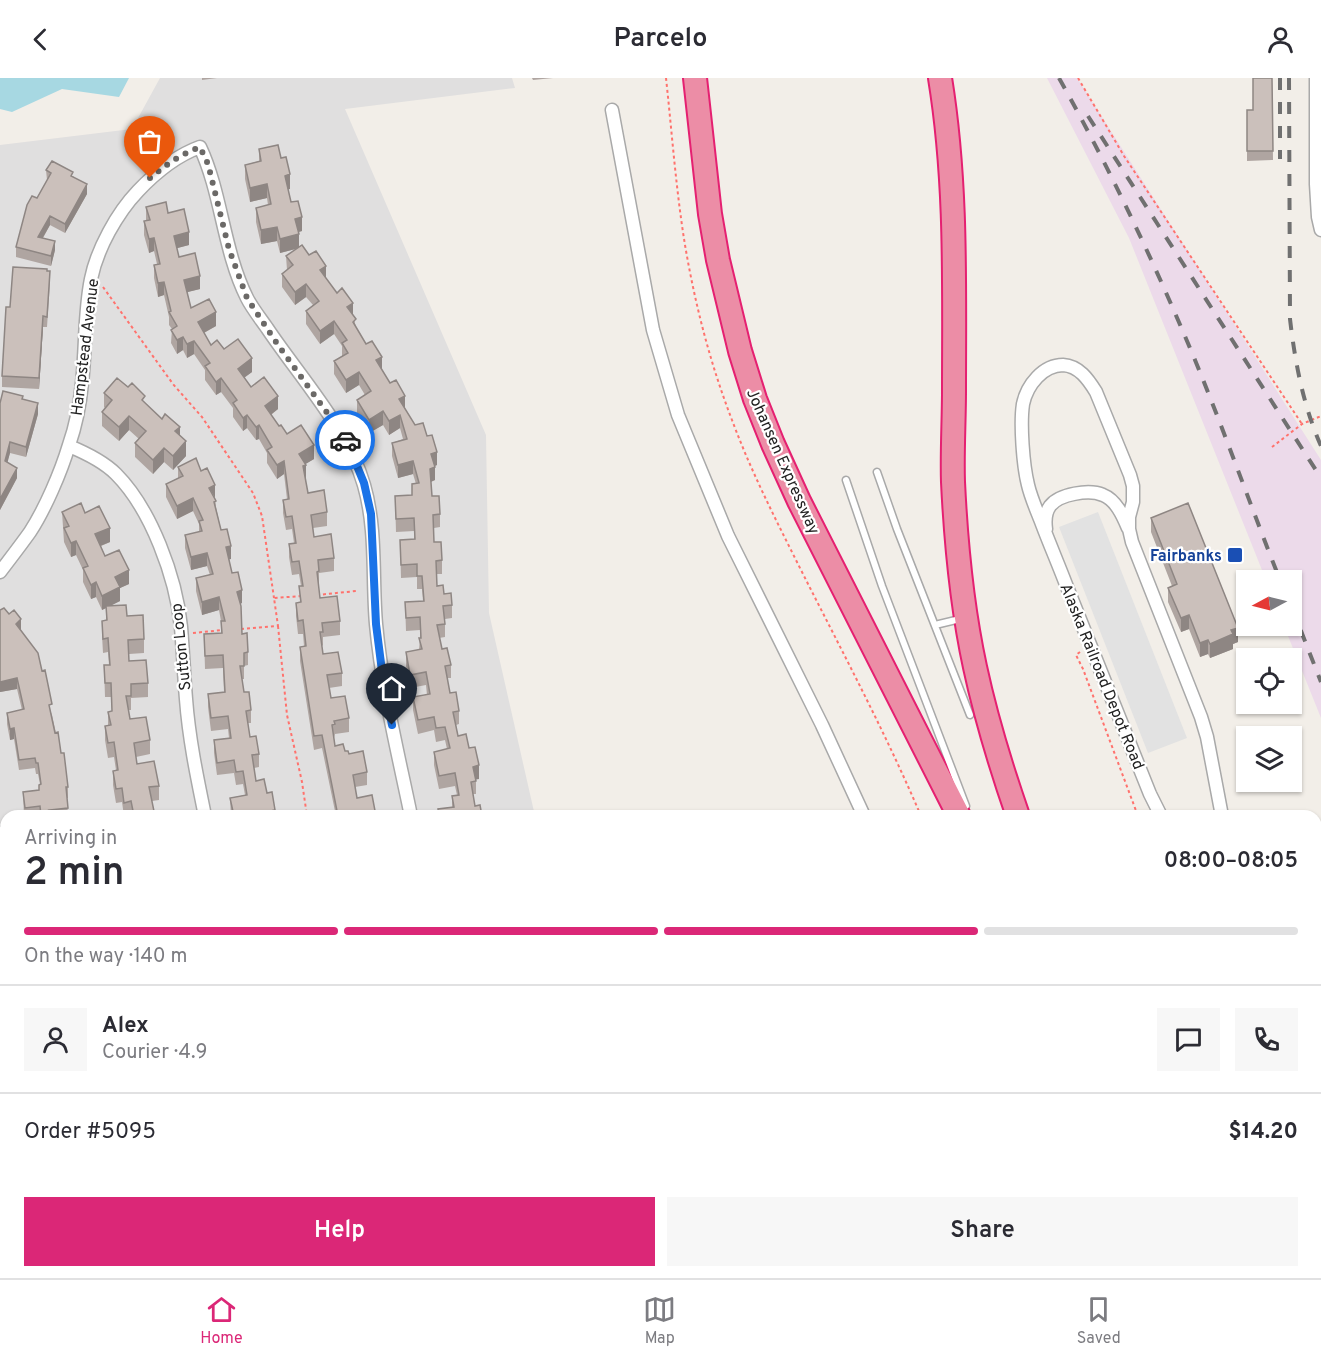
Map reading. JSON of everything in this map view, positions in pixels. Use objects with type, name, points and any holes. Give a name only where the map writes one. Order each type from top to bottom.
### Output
[{"type":"highway","name":"Johansen Expressway","points":[[695,78],[710,214],[718,260],[735,332],[755,399],[799,501],[956,810]]},
{"type":"highway","points":[[939,78],[948,132],[952,177],[953,479],[957,539],[966,618],[975,665],[986,715],[1016,810]]},
{"type":"street","points":[[1316,78],[1316,184],[1321,230]]},
{"type":"street","points":[[612,110],[653,330],[678,415],[728,536],[822,725],[861,810]]},
{"type":"street","name":"Hampstead Avenue","points":[[0,572],[31,530],[53,488],[69,446],[82,383],[91,279],[106,238],[126,204],[150,178],[173,160],[200,147],[208,164],[229,249],[247,298],[333,421],[350,449],[364,483],[371,514],[376,624],[383,679],[410,810]]},
{"type":"street","name":"Alaska Railroad Depot Road","points":[[1129,529],[1133,486],[1096,392],[1079,370],[1059,365],[1046,370],[1035,378],[1023,403],[1025,467],[1028,487],[1158,810]]},
{"type":"street","name":"Sutton Loop","points":[[69,446],[91,455],[115,472],[132,493],[163,553],[172,583],[181,633],[193,759],[204,810]]},
{"type":"street","name":"Alaska Railroad Depot Road","points":[[1047,536],[1045,520],[1050,506],[1075,494],[1085,492],[1104,495],[1111,500],[1123,516],[1201,717],[1221,810]]},
{"type":"lane","points":[[877,472],[970,715]]},
{"type":"lane","points":[[846,480],[882,586],[967,810]]},
{"type":"lane","points":[[935,625],[966,618]]},
{"type":"path","points":[[1078,78],[1124,156],[1302,424]]},
{"type":"path","points":[[91,279],[102,286],[173,384],[202,417],[253,493],[262,516],[278,626],[287,715],[306,810]]},
{"type":"path","points":[[1272,447],[1302,424],[1321,416]]},
{"type":"path","points":[[274,598],[356,591]]},
{"type":"path","points":[[235,629],[278,626]]},
{"type":"path","points":[[181,633],[224,630]]},
{"type":"path","points":[[1085,650],[1076,655],[1136,810]]},
{"type":"shaded area","points":[[160,78],[512,78],[515,88],[345,109],[486,435],[489,613],[534,810],[0,810],[0,145],[132,129]]},
{"type":"shaded area","points":[[1047,78],[1077,78],[1321,460],[1321,718],[1302,671],[1302,648],[1293,648],[1288,636],[1302,636],[1302,570],[1262,570],[1129,238]]},
{"type":"shaded area","points":[[1098,512],[1187,738],[1148,753],[1059,527]]},
{"type":"water","points":[[0,78],[129,78],[119,97],[62,89],[12,112],[0,109]]},
{"type":"building","points":[[1253,78],[1272,78],[1273,151],[1247,151],[1247,110],[1253,110]]},
{"type":"building","points":[[278,145],[281,158],[286,157],[290,174],[285,176],[291,202],[298,201],[302,217],[295,219],[299,234],[280,239],[277,227],[261,230],[256,208],[271,204],[267,184],[250,188],[245,165],[261,161],[259,149]]},
{"type":"building","points":[[52,161],[73,172],[71,176],[87,184],[65,224],[50,216],[38,237],[55,241],[51,256],[16,247],[27,205],[32,196],[37,198],[51,173],[46,170]]},
{"type":"building","points":[[166,202],[168,213],[184,209],[189,232],[174,236],[179,257],[195,253],[200,276],[184,280],[191,308],[209,299],[216,312],[198,322],[211,345],[217,340],[224,349],[238,339],[252,358],[238,369],[251,387],[264,377],[278,396],[265,406],[279,426],[281,425],[287,434],[301,425],[314,445],[299,454],[306,465],[303,466],[308,493],[324,490],[327,512],[311,515],[314,537],[331,534],[334,558],[318,560],[320,598],[337,596],[340,621],[322,623],[323,632],[320,632],[323,654],[338,652],[342,673],[327,675],[331,698],[345,696],[349,718],[334,721],[335,724],[332,725],[335,746],[343,744],[345,751],[349,754],[363,751],[367,772],[353,775],[357,798],[372,795],[375,810],[337,810],[322,735],[314,736],[300,647],[306,646],[303,620],[298,621],[296,603],[301,602],[299,586],[303,586],[299,561],[292,562],[289,544],[296,543],[292,516],[286,517],[283,500],[289,499],[284,461],[277,465],[267,450],[272,447],[259,425],[256,427],[247,415],[243,418],[233,403],[237,400],[221,378],[216,382],[205,366],[210,363],[194,341],[187,344],[183,337],[177,340],[171,330],[177,326],[169,312],[171,311],[164,282],[158,283],[154,265],[160,264],[154,238],[149,239],[144,221],[150,220],[146,207]]},
{"type":"building","points":[[302,245],[309,255],[316,251],[326,266],[320,270],[337,293],[342,288],[353,303],[347,307],[356,319],[353,322],[366,344],[372,341],[382,357],[376,360],[390,383],[396,380],[405,396],[399,399],[415,425],[423,423],[427,436],[432,435],[437,452],[431,454],[435,467],[430,469],[432,496],[439,496],[440,514],[433,515],[434,542],[441,542],[442,560],[436,561],[437,586],[443,585],[444,594],[451,593],[452,605],[443,606],[445,624],[437,625],[442,649],[447,648],[451,665],[445,666],[450,693],[456,692],[459,711],[453,712],[458,736],[466,734],[469,748],[475,747],[479,765],[473,767],[476,781],[471,782],[475,806],[480,805],[481,810],[438,810],[454,807],[452,796],[459,795],[455,773],[439,776],[434,752],[450,748],[445,727],[436,728],[434,717],[418,720],[413,697],[430,694],[426,672],[410,675],[406,652],[422,649],[419,638],[421,638],[420,617],[406,618],[405,602],[424,601],[422,576],[417,576],[417,564],[401,565],[400,540],[415,539],[414,518],[396,519],[395,496],[412,495],[412,484],[419,483],[413,461],[398,465],[392,443],[407,439],[400,415],[389,421],[383,411],[369,420],[357,400],[371,391],[359,372],[346,380],[334,361],[348,353],[342,343],[347,340],[334,321],[320,331],[306,311],[319,301],[306,284],[295,292],[282,274],[293,265],[286,256]]},
{"type":"building","points":[[13,267],[50,271],[47,317],[43,316],[39,378],[2,376],[6,307],[10,307]]},
{"type":"building","points":[[117,378],[128,387],[132,383],[145,396],[142,400],[162,419],[165,414],[180,427],[175,431],[186,441],[173,456],[164,448],[153,460],[135,443],[146,431],[129,416],[119,427],[102,412],[112,400],[104,393]]},
{"type":"building","points":[[3,391],[38,403],[26,447],[10,442],[5,461],[17,468],[0,499],[0,403]]},
{"type":"building","points":[[196,458],[201,471],[207,468],[215,485],[209,488],[216,501],[214,502],[221,530],[227,529],[231,546],[226,547],[232,573],[238,572],[242,590],[237,592],[241,606],[242,634],[247,633],[248,652],[244,653],[244,666],[240,666],[244,692],[249,692],[251,710],[246,711],[250,737],[256,736],[259,754],[252,755],[256,781],[264,779],[267,793],[272,792],[275,810],[233,810],[230,798],[247,795],[243,771],[236,772],[234,760],[217,763],[214,740],[231,738],[228,716],[211,718],[208,694],[225,692],[223,655],[205,656],[204,634],[222,633],[221,621],[225,621],[219,597],[202,602],[196,578],[213,574],[207,553],[191,557],[185,535],[202,531],[199,521],[203,520],[193,498],[177,506],[166,484],[183,476],[178,467]]},
{"type":"building","points":[[81,503],[85,513],[99,506],[110,528],[95,534],[105,556],[119,550],[129,570],[115,577],[120,587],[102,596],[96,582],[91,585],[83,568],[88,566],[76,541],[71,543],[64,528],[69,526],[62,512]]},
{"type":"building","points":[[1188,503],[1236,623],[1236,629],[1231,630],[1233,634],[1210,644],[1208,640],[1200,643],[1189,615],[1181,618],[1168,588],[1177,584],[1151,518]]},
{"type":"building","points":[[126,605],[127,616],[143,615],[144,639],[128,640],[129,661],[146,660],[148,683],[131,684],[131,696],[126,696],[130,719],[146,717],[150,740],[134,743],[137,764],[154,761],[159,786],[149,787],[154,810],[133,810],[131,801],[124,803],[122,788],[116,789],[113,771],[118,770],[114,742],[108,743],[105,726],[111,725],[108,712],[112,711],[111,683],[105,683],[104,665],[110,665],[108,638],[103,639],[102,621],[107,620],[106,606]]},
{"type":"building","points":[[4,608],[9,614],[14,610],[21,619],[16,624],[38,653],[42,671],[45,670],[55,733],[58,732],[61,753],[64,753],[68,808],[40,810],[40,806],[25,808],[23,792],[39,790],[41,784],[38,763],[35,758],[19,760],[14,728],[10,729],[7,713],[24,709],[17,678],[0,682],[0,610]]},
{"type":"railway","points":[[1059,78],[1114,182],[1164,288],[1206,387],[1276,570]]},
{"type":"railway","points":[[1280,78],[1280,159]]},
{"type":"railway","points":[[1289,78],[1290,319],[1301,383],[1309,415],[1321,446]]},
{"type":"railway","points":[[1088,116],[1321,478]]},
{"type":"railway","points":[[1302,634],[1321,682]]},
{"type":"way so far","points":[[150,178],[173,160],[200,147],[208,164],[229,249],[247,298],[345,440]]},
{"type":"place","name":"Fairbanks","points":[[1235,555]]},
{"type":"route","points":[[345,440],[364,483],[371,514],[376,624],[392,725]]}]
